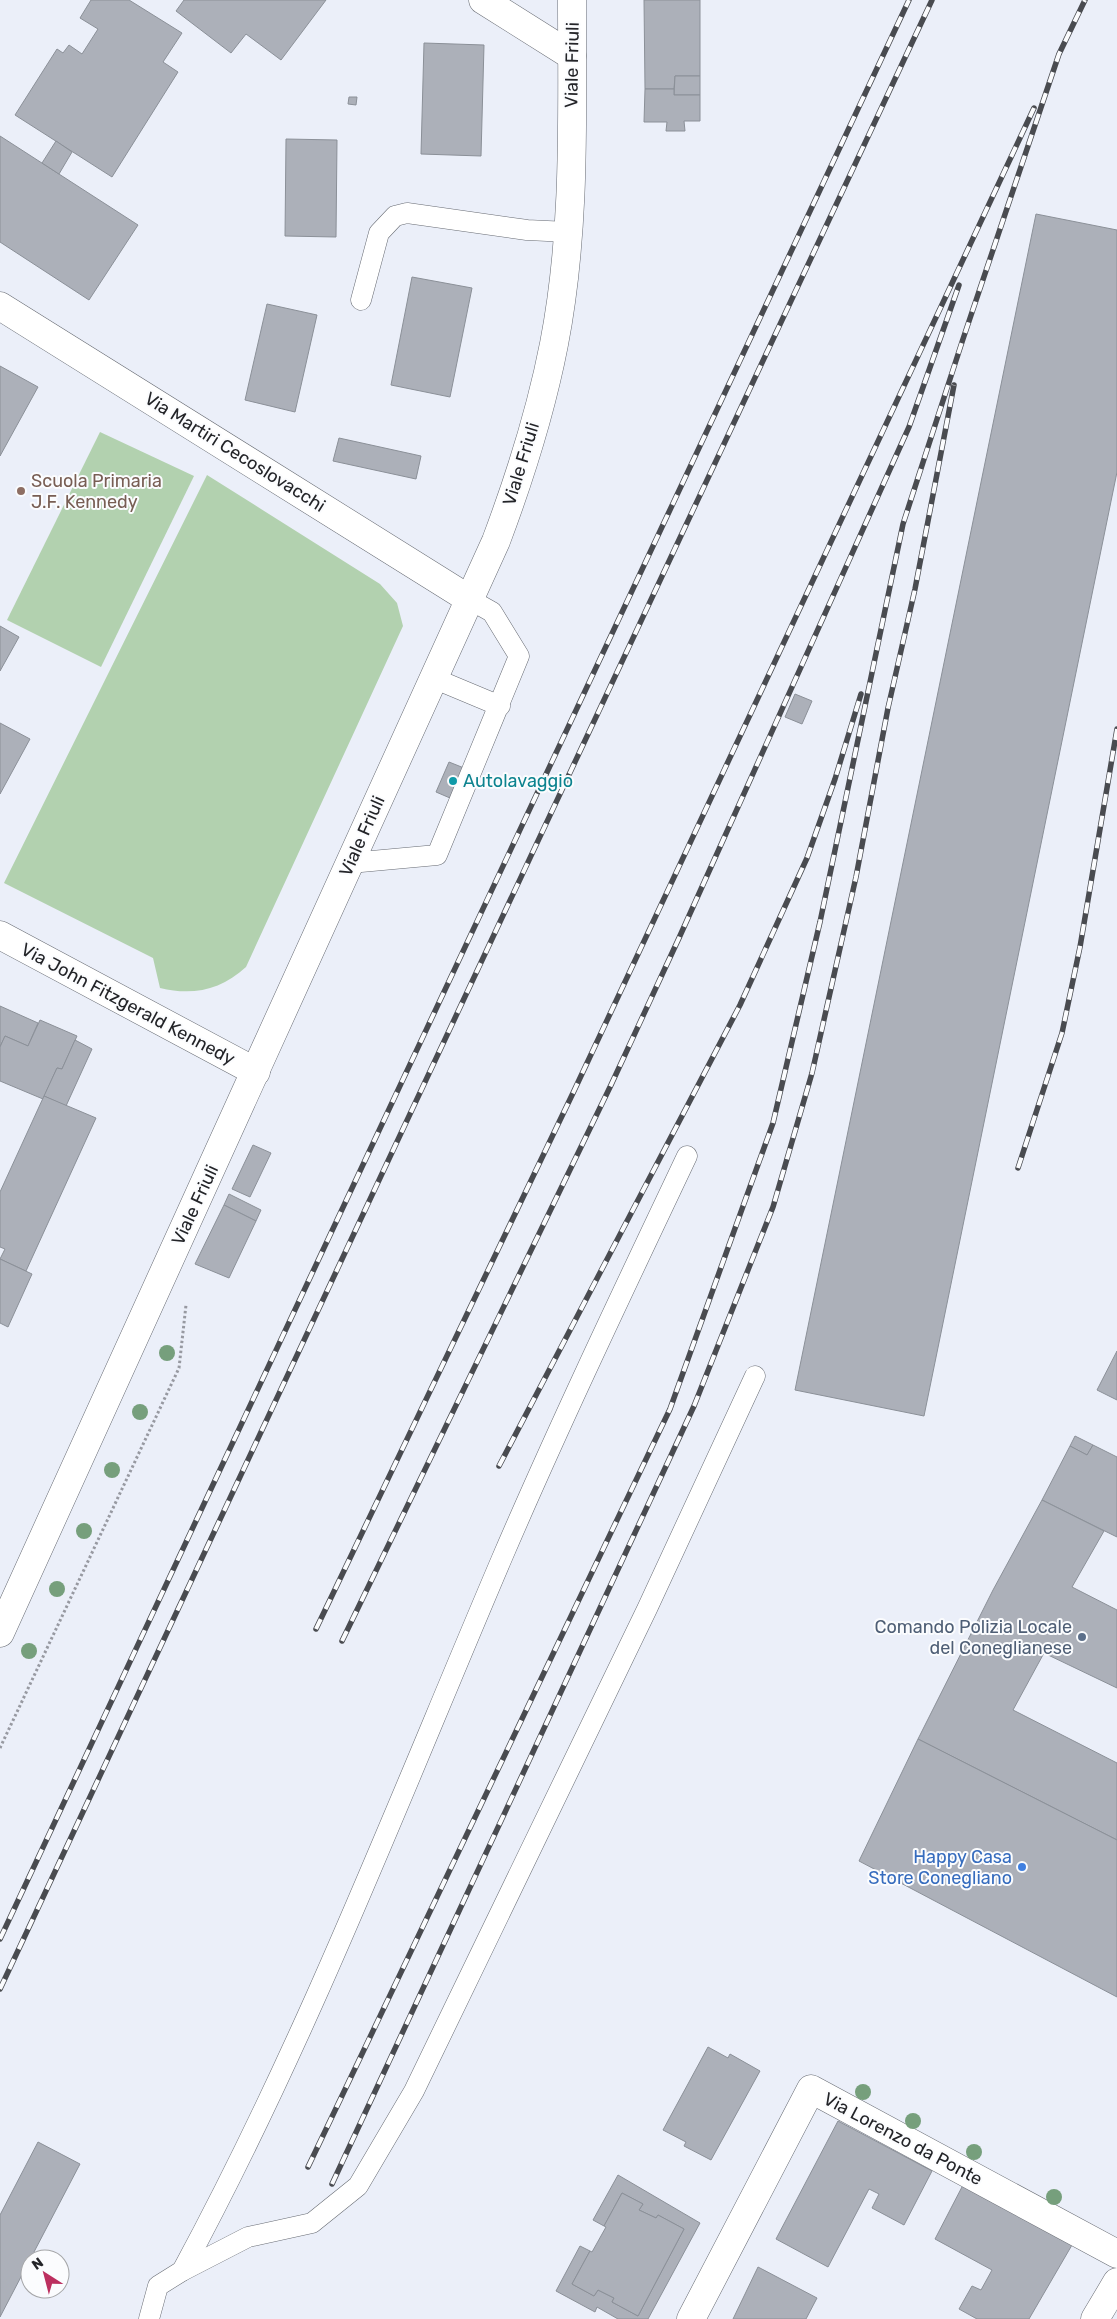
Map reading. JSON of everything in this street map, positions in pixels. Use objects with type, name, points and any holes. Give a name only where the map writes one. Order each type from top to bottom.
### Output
[{"type":"street","points":[[483,0],[572,56]]},
{"type":"street","name":"Viale Friuli","points":[[0,1632],[496,541],[512,498],[544,392],[557,324],[568,232],[571,185],[572,0]]},
{"type":"street","name":"Via Martiri Cecoslovacchi","points":[[0,306],[469,599]]},
{"type":"street","name":"Via John Fitzgerald Kennedy","points":[[0,935],[256,1072]]},
{"type":"street","name":"Via Lorenzo da Ponte","points":[[691,2319],[811,2090],[1117,2254]]},
{"type":"street","points":[[1095,2319],[1117,2282]]},
{"type":"lane","points":[[361,300],[379,233],[395,216],[407,213],[527,230],[568,232]]},
{"type":"lane","points":[[350,862],[437,855],[519,656],[492,612],[469,599]]},
{"type":"lane","points":[[433,678],[500,706]]},
{"type":"lane","points":[[182,2271],[225,2192],[278,2077],[367,1880],[503,1557],[567,1412],[686,1156]]},
{"type":"lane","points":[[149,2319],[158,2286],[182,2271],[248,2237],[312,2223],[358,2186],[414,2090],[647,1609],[756,1376]]},
{"type":"path","points":[[0,1748],[179,1368],[186,1301]]},
{"type":"green space","points":[[100,432],[194,476],[101,667],[7,620]]},
{"type":"green space","points":[[207,475],[380,584],[397,603],[403,626],[246,967],[217,986],[195,991],[184,991],[160,988],[153,958],[4,883]]},
{"type":"building","points":[[91,0],[129,0],[182,33],[163,62],[178,72],[112,177],[15,115],[57,49],[63,53],[69,45],[82,54],[98,29],[80,18]]},
{"type":"building","points":[[184,0],[326,0],[281,60],[246,34],[231,53],[176,11]]},
{"type":"building","points":[[644,0],[700,0],[700,76],[675,76],[674,89],[645,89]]},
{"type":"building","points":[[424,43],[484,45],[481,156],[421,154]]},
{"type":"building","points":[[675,76],[700,76],[700,95],[674,95]]},
{"type":"building","points":[[645,89],[674,89],[674,95],[700,95],[700,121],[684,121],[685,131],[666,131],[667,122],[644,122]]},
{"type":"building","points":[[349,97],[357,97],[356,105],[348,104]]},
{"type":"building","points":[[0,136],[138,225],[89,300],[0,242]]},
{"type":"building","points":[[286,139],[337,140],[336,237],[285,236]]},
{"type":"building","points":[[56,141],[72,152],[59,174],[42,163]]},
{"type":"building","points":[[1036,214],[1117,230],[1117,472],[924,1416],[795,1390]]},
{"type":"building","points":[[412,277],[472,288],[450,397],[391,385]]},
{"type":"building","points":[[267,304],[317,315],[295,412],[245,400]]},
{"type":"building","points":[[0,366],[38,387],[0,456]]},
{"type":"building","points":[[339,438],[421,456],[416,479],[333,461]]},
{"type":"building","points":[[0,626],[19,637],[0,671]]},
{"type":"building","points":[[795,694],[812,701],[802,724],[785,717]]},
{"type":"building","points":[[0,723],[30,739],[0,794]]},
{"type":"building","name":"Autolavaggio","points":[[449,762],[469,770],[457,801],[436,792]]},
{"type":"building","points":[[0,1006],[38,1023],[28,1046],[5,1036],[0,1047]]},
{"type":"building","points":[[40,1020],[77,1036],[62,1069],[57,1068],[43,1099],[0,1081],[0,1047],[5,1036],[28,1046]]},
{"type":"building","points":[[75,1040],[92,1049],[66,1106],[44,1096],[57,1068],[62,1069]]},
{"type":"building","points":[[44,1096],[96,1118],[26,1271],[0,1259],[5,1249],[0,1247],[0,1192]]},
{"type":"building","points":[[253,1145],[271,1153],[250,1197],[232,1189]]},
{"type":"building","points":[[229,1194],[261,1210],[256,1221],[224,1205]]},
{"type":"building","points":[[224,1205],[256,1221],[229,1278],[195,1264]]},
{"type":"building","points":[[0,1259],[32,1274],[8,1327],[0,1323]]},
{"type":"building","points":[[1117,1351],[1117,1400],[1097,1390]]},
{"type":"building","points":[[1075,1436],[1093,1445],[1087,1455],[1070,1446]]},
{"type":"building","points":[[1093,1445],[1117,1457],[1117,1537],[1042,1500],[1070,1446],[1087,1455]]},
{"type":"building","points":[[1042,1500],[1104,1531],[1072,1587],[1117,1610],[1117,1688],[1044,1653],[1013,1710],[1117,1763],[1117,1840],[918,1739],[993,1590]]},
{"type":"building","points":[[918,1739],[1117,1840],[1117,1997],[859,1861]]},
{"type":"building","points":[[708,2047],[728,2058],[730,2054],[760,2071],[711,2160],[684,2146],[686,2142],[663,2130]]},
{"type":"building","points":[[838,2121],[932,2171],[904,2225],[872,2208],[879,2194],[869,2189],[828,2267],[776,2239]]},
{"type":"building","points":[[38,2142],[80,2164],[36,2249],[20,2249],[20,2279],[0,2317],[0,2215]]},
{"type":"building","points":[[618,2175],[700,2223],[648,2319],[618,2319],[597,2307],[595,2312],[556,2291],[580,2246],[590,2251],[572,2284],[594,2296],[598,2290],[614,2298],[612,2302],[638,2316],[684,2229],[658,2215],[656,2218],[639,2210],[643,2204],[622,2193],[604,2226],[593,2220]]},
{"type":"building","points":[[963,2185],[1072,2245],[1029,2319],[977,2319],[959,2309],[972,2286],[981,2290],[992,2270],[935,2239]]},
{"type":"building","points":[[622,2193],[643,2204],[639,2210],[656,2218],[658,2215],[684,2229],[638,2316],[612,2302],[614,2298],[598,2290],[594,2296],[572,2284],[606,2227],[604,2226]]},
{"type":"building","points":[[758,2267],[817,2298],[806,2319],[733,2319]]},
{"type":"railway","points":[[0,1939],[909,0]]},
{"type":"railway","points":[[0,1989],[932,0]]},
{"type":"railway","points":[[308,2167],[670,1409],[773,1123],[820,922],[903,524],[1059,54],[1085,0]]},
{"type":"railway","points":[[316,1629],[573,1093],[1034,108]]},
{"type":"railway","points":[[342,1641],[611,1085],[679,938],[909,427],[959,285]]},
{"type":"railway","points":[[332,2184],[694,1406],[773,1207],[812,1073],[856,877],[888,708],[915,589],[954,385]]},
{"type":"railway","points":[[499,1466],[740,1005],[807,858],[835,779],[861,694]]},
{"type":"railway","points":[[1018,1168],[1062,1033],[1080,947],[1117,729]]},
{"type":"place","name":"Scuola Primaria J.F. Kennedy","points":[[21,491]]},
{"type":"place","name":"Autolavaggio","points":[[453,781]]},
{"type":"place","name":"Comando Polizia Locale del Coneglianese","points":[[1082,1637]]},
{"type":"place","name":"Happy Casa Store Conegliano","points":[[1022,1867]]}]
